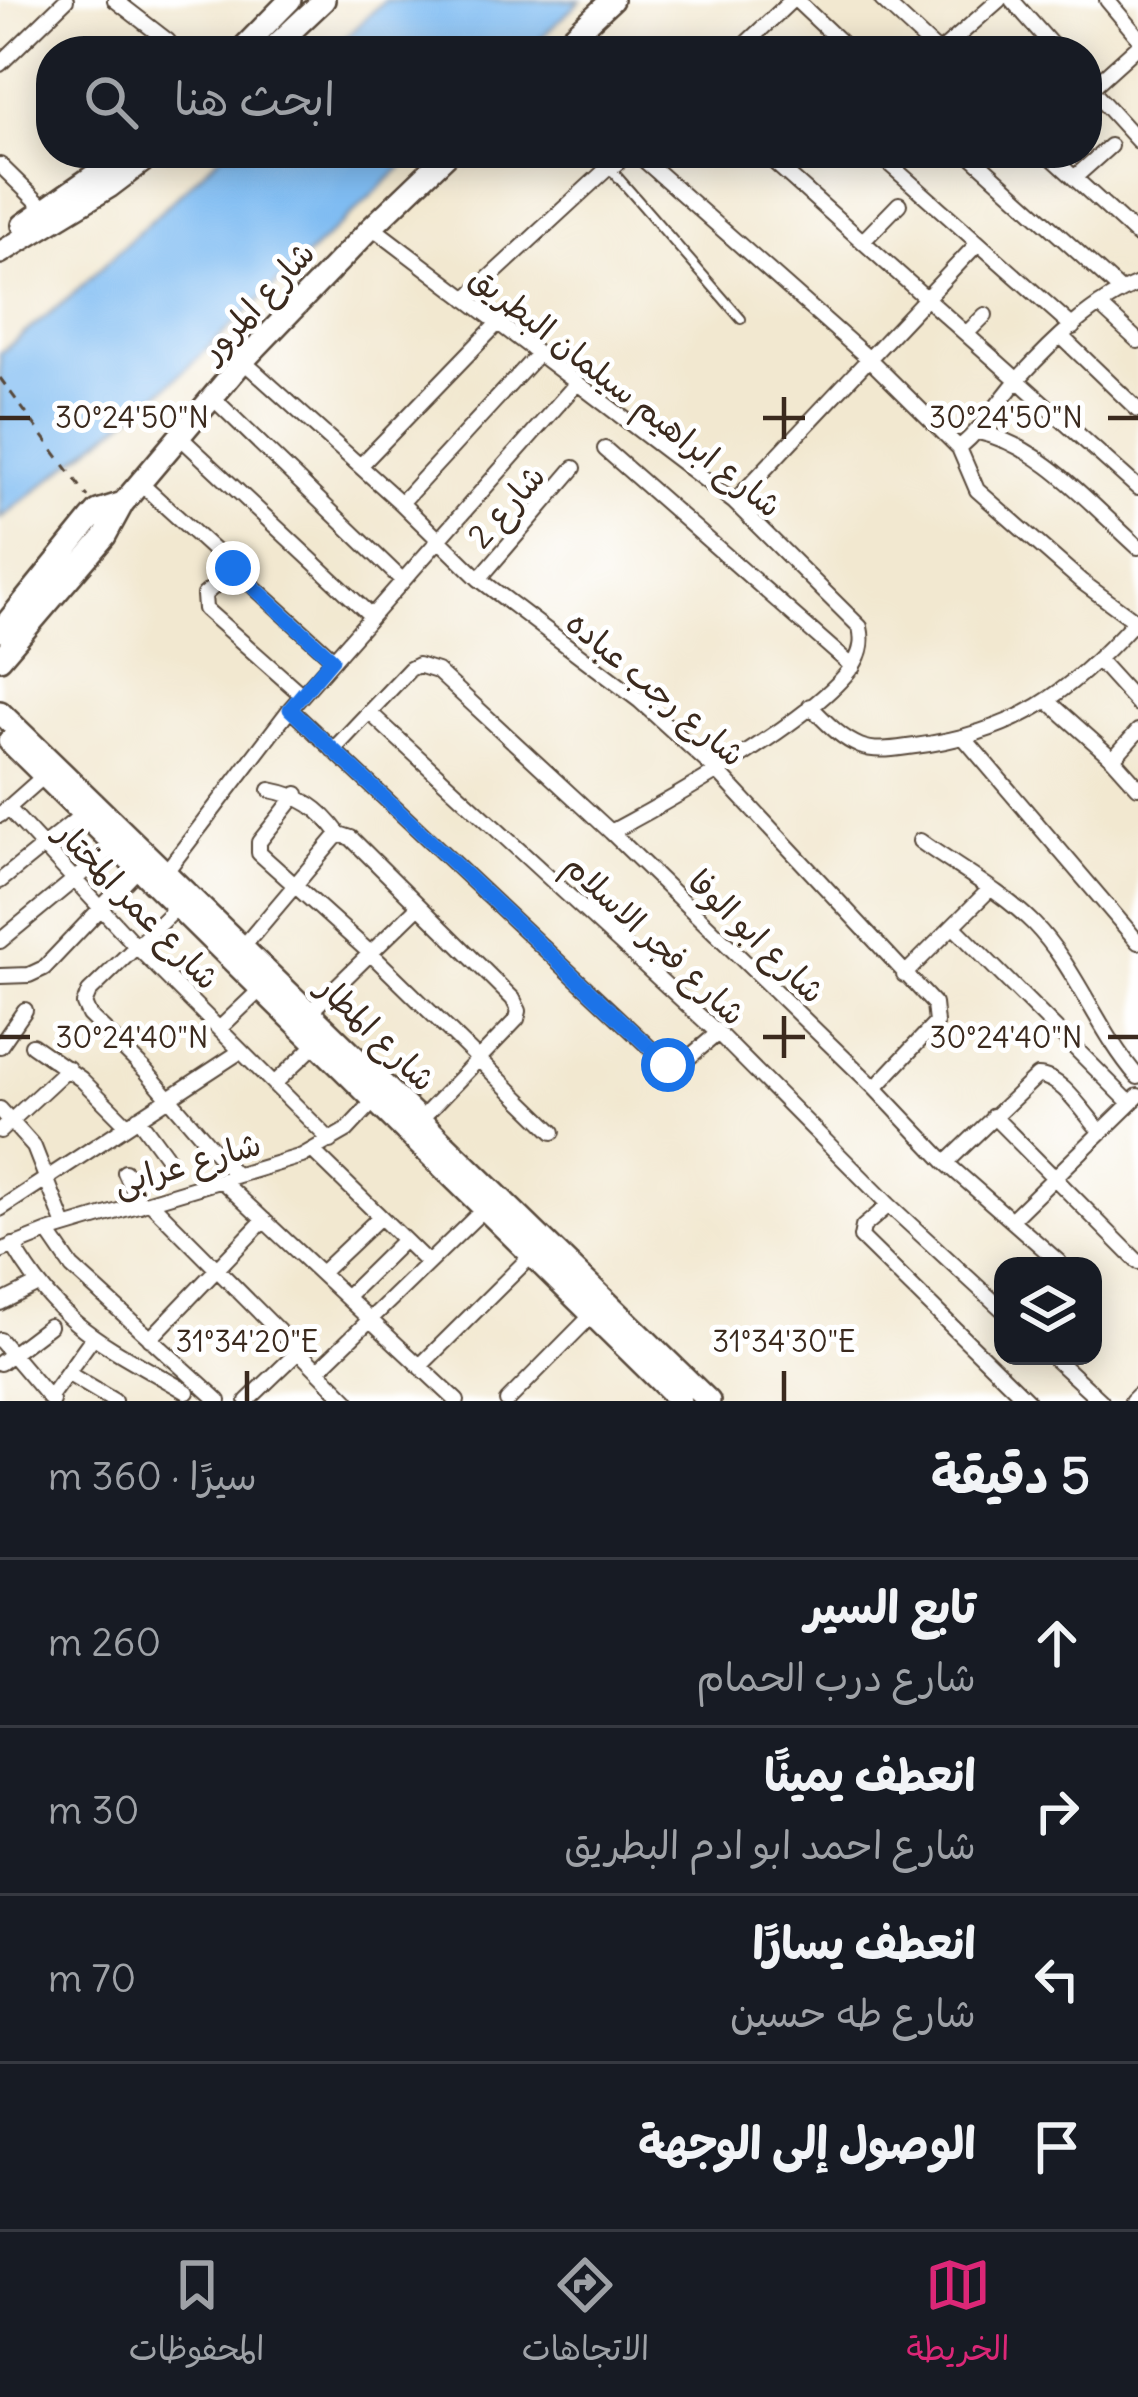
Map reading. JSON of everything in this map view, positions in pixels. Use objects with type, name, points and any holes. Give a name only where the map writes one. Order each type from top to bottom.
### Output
[{"type":"street","points":[[0,64],[66,0]]},
{"type":"street","points":[[116,0],[162,36]]},
{"type":"street","points":[[255,36],[290,0]]},
{"type":"street","points":[[286,36],[324,0]]},
{"type":"street","points":[[573,36],[612,0]]},
{"type":"street","points":[[753,36],[794,0],[834,36]]},
{"type":"street","points":[[882,0],[922,36]]},
{"type":"street","points":[[957,36],[999,0]]},
{"type":"street","points":[[1012,0],[1044,36]]},
{"type":"street","points":[[1107,0],[1138,37]]},
{"type":"street","points":[[1102,76],[1138,46]]},
{"type":"street","points":[[1102,103],[1138,141]]},
{"type":"street","points":[[1102,153],[1110,146]]},
{"type":"street","points":[[0,165],[46,210]]},
{"type":"street","points":[[0,238],[105,168]]},
{"type":"street","points":[[0,254],[134,168]]},
{"type":"street","name":"شارع المرور","points":[[0,659],[105,536],[123,503],[243,361],[433,168]]},
{"type":"street","points":[[466,299],[608,168]]},
{"type":"street","points":[[649,168],[869,359],[959,448],[977,490],[1082,582],[1137,622],[1099,661],[1048,701],[965,740],[864,748],[838,733],[810,706]]},
{"type":"street","points":[[781,168],[1138,488]]},
{"type":"street","points":[[894,168],[978,243],[1138,410]]},
{"type":"street","points":[[985,168],[1121,291]]},
{"type":"street","points":[[1063,168],[1138,236]]},
{"type":"street","points":[[1074,178],[1085,168]]},
{"type":"street","points":[[864,240],[899,204]]},
{"type":"street","name":"شارع ابراهيم سيلمان البطريق","points":[[372,227],[734,502],[860,627],[861,650],[853,667]]},
{"type":"street","points":[[734,502],[978,243]]},
{"type":"street","points":[[959,448],[978,432],[1018,379],[1067,332],[1099,304],[1138,284]]},
{"type":"street","points":[[1099,304],[1138,341]]},
{"type":"street","points":[[968,332],[985,315]]},
{"type":"street","points":[[360,466],[498,323]]},
{"type":"street","points":[[401,502],[538,354]]},
{"type":"street","name":"شارع رجب عباده","points":[[243,361],[401,502],[479,579],[640,701],[718,772],[934,1004],[936,1023],[875,1088]]},
{"type":"street","points":[[166,873],[290,709],[577,383]]},
{"type":"street","points":[[212,397],[402,580]]},
{"type":"street","points":[[978,432],[1009,442],[1046,466],[1138,547]]},
{"type":"street","points":[[179,436],[370,616]]},
{"type":"street","points":[[605,449],[853,667],[810,706],[718,772],[611,832]]},
{"type":"street","name":"شارع 2","points":[[479,579],[574,468]]},
{"type":"street","points":[[140,482],[332,659]]},
{"type":"street","points":[[0,631],[98,511],[123,503]]},
{"type":"street","points":[[233,568],[204,595],[205,609],[302,695]]},
{"type":"street","points":[[1099,661],[1138,704]]},
{"type":"street","name":"شارع ابو الوفا","points":[[369,712],[410,669],[418,665],[437,671],[611,832],[946,1163],[1053,1257]]},
{"type":"street","points":[[1048,701],[1138,787]]},
{"type":"street","points":[[290,709],[668,1065],[680,1065],[718,1033]]},
{"type":"street","name":"شارع المطار","points":[[0,712],[309,1013],[374,1101],[531,1256],[592,1315],[696,1399]]},
{"type":"street","points":[[333,750],[369,712]]},
{"type":"street","name":"شارع فجر الاسلام","points":[[369,712],[718,1033],[994,1302]]},
{"type":"street","points":[[1113,759],[1138,730]]},
{"type":"street","name":"شارع المطار","points":[[0,733],[316,1044],[420,1120],[696,1399]]},
{"type":"street","points":[[965,740],[1138,942]]},
{"type":"street","points":[[4,812],[44,776]]},
{"type":"street","points":[[270,790],[297,794],[317,808],[517,1005],[517,1019],[420,1120]]},
{"type":"street","points":[[297,794],[257,847],[553,1132]]},
{"type":"street","name":"شارع عمر المختار","points":[[4,812],[43,846],[331,1142]]},
{"type":"street","points":[[0,881],[83,814]]},
{"type":"street","points":[[242,948],[340,835]]},
{"type":"street","points":[[920,841],[1031,921],[1060,956],[1138,1077]]},
{"type":"street","points":[[0,941],[115,846]]},
{"type":"street","points":[[0,976],[34,973],[48,964],[138,869]]},
{"type":"street","points":[[904,975],[989,890]]},
{"type":"street","points":[[309,1013],[419,906]]},
{"type":"street","points":[[177,907],[89,992],[84,1004],[89,1015],[169,1098],[264,1220],[458,1401]]},
{"type":"street","points":[[954,927],[1134,1099],[1012,1220]]},
{"type":"street","points":[[219,1029],[260,990]]},
{"type":"street","points":[[0,1046],[25,1010]]},
{"type":"street","points":[[274,1084],[316,1044]]},
{"type":"street","points":[[32,1045],[68,1068],[166,1156]]},
{"type":"street","points":[[0,1209],[241,1051]]},
{"type":"street","points":[[65,1226],[34,1147],[4,1120],[68,1068]]},
{"type":"street","points":[[946,1163],[1043,1075],[1054,1080],[1100,1131]]},
{"type":"street","name":"شارع عرابى","points":[[6,1248],[313,1151],[331,1142],[374,1101]]},
{"type":"street","points":[[993,1116],[1138,1262]]},
{"type":"street","points":[[313,1151],[428,1263]]},
{"type":"street","points":[[125,1172],[145,1203],[348,1401]]},
{"type":"street","points":[[889,1204],[863,1227],[861,1237],[1028,1401]]},
{"type":"street","points":[[318,1370],[484,1209]]},
{"type":"street","points":[[321,1274],[380,1217]]},
{"type":"street","points":[[150,1339],[264,1220]]},
{"type":"street","points":[[48,1232],[71,1267],[150,1339],[187,1391]]},
{"type":"street","points":[[346,1297],[404,1240]]},
{"type":"street","points":[[6,1248],[60,1313],[93,1337],[187,1391],[219,1401]]},
{"type":"street","points":[[420,1366],[531,1256]]},
{"type":"street","points":[[0,1304],[36,1285]]},
{"type":"street","points":[[507,1401],[592,1315]]},
{"type":"street","points":[[6,1359],[49,1326]]},
{"type":"street","points":[[0,1340],[6,1359],[50,1399],[93,1337]]},
{"type":"street","points":[[247,1401],[299,1351]]},
{"type":"street","points":[[1062,1365],[1101,1401]]},
{"type":"street","points":[[67,1373],[114,1401]]},
{"type":"lane","points":[[610,168],[741,320]]},
{"type":"path","points":[[0,378],[98,511]]},
{"type":"water","points":[[385,0],[581,0],[543,36],[347,36]]},
{"type":"water","points":[[207,168],[401,168],[161,392],[0,519],[0,353],[70,297]]},
{"type":"route","points":[[233,568],[332,659],[290,709],[668,1065]]}]
